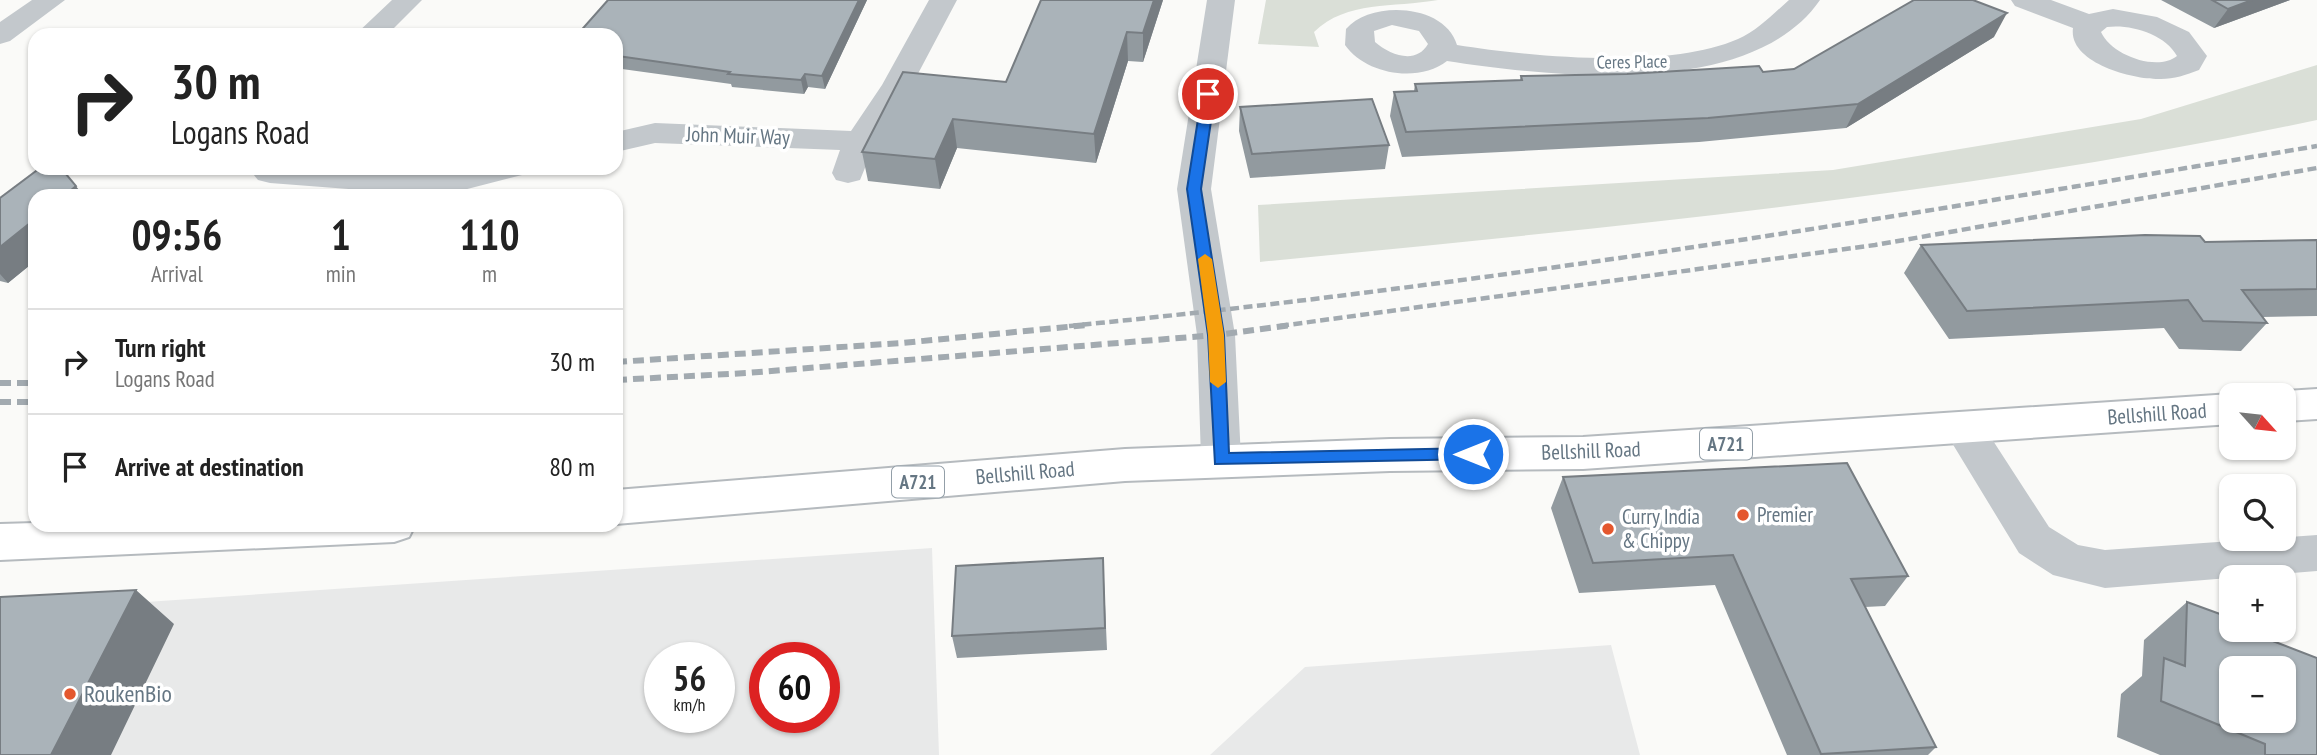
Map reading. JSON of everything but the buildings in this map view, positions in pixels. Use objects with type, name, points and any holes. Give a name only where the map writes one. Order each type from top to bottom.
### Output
[{"type":"main road","points":[[2296,405],[2317,404]]},
{"type":"main road","name":"Bellshill Road","points":[[623,506],[1221,459],[1583,453],[2219,411]]},
{"type":"main road","points":[[0,542],[232,532]]},
{"type":"street","points":[[0,35],[51,0]]},
{"type":"street","points":[[378,28],[408,0]]},
{"type":"street","points":[[848,173],[860,141],[897,85],[943,0]]},
{"type":"street","points":[[1221,459],[1216,335],[1194,189],[1222,0]]},
{"type":"street","name":"Ceres Place","points":[[1441,51],[1496,61],[1695,61],[1751,44],[1806,0]]},
{"type":"street","points":[[2025,0],[2090,24]]},
{"type":"street","name":"John Muir Way","points":[[623,140],[655,133],[860,141]]},
{"type":"street","points":[[296,175],[437,186],[482,175]]},
{"type":"street","points":[[1962,428],[2034,540],[2068,562],[2105,569],[2317,553]]},
{"type":"shaded area","points":[[1266,0],[1438,0],[1372,7],[1341,15],[1314,32],[1319,47],[1258,44]]},
{"type":"shaded area","points":[[2317,65],[2317,120],[2186,146],[1791,206],[1260,262],[1258,205],[1833,170],[2141,119]]},
{"type":"shaded area","points":[[932,548],[939,755],[0,755],[0,612]]},
{"type":"shaded area","points":[[1611,645],[1640,755],[1210,755],[1305,667]]},
{"type":"railway","points":[[1069,326],[1383,290],[1695,247],[2317,146]]},
{"type":"railway","points":[[1280,326],[1875,245],[2317,168]]},
{"type":"railway","points":[[623,362],[902,343],[1087,325]]},
{"type":"railway","points":[[623,380],[747,373],[1216,335],[1292,325]]},
{"type":"railway","points":[[0,383],[28,383]]},
{"type":"railway","points":[[0,402],[28,402]]},
{"type":"slow traffic","points":[[1205,259],[1216,335],[1218,382]]},
{"type":"place","name":"Premier","points":[[1743,515]]},
{"type":"place","name":"Curry India & Chippy","points":[[1608,529]]},
{"type":"place","name":"RoukenBio","points":[[70,694]]},
{"type":"route","points":[[1208,94],[1194,189],[1216,335],[1221,459],[1473,454]]}]
